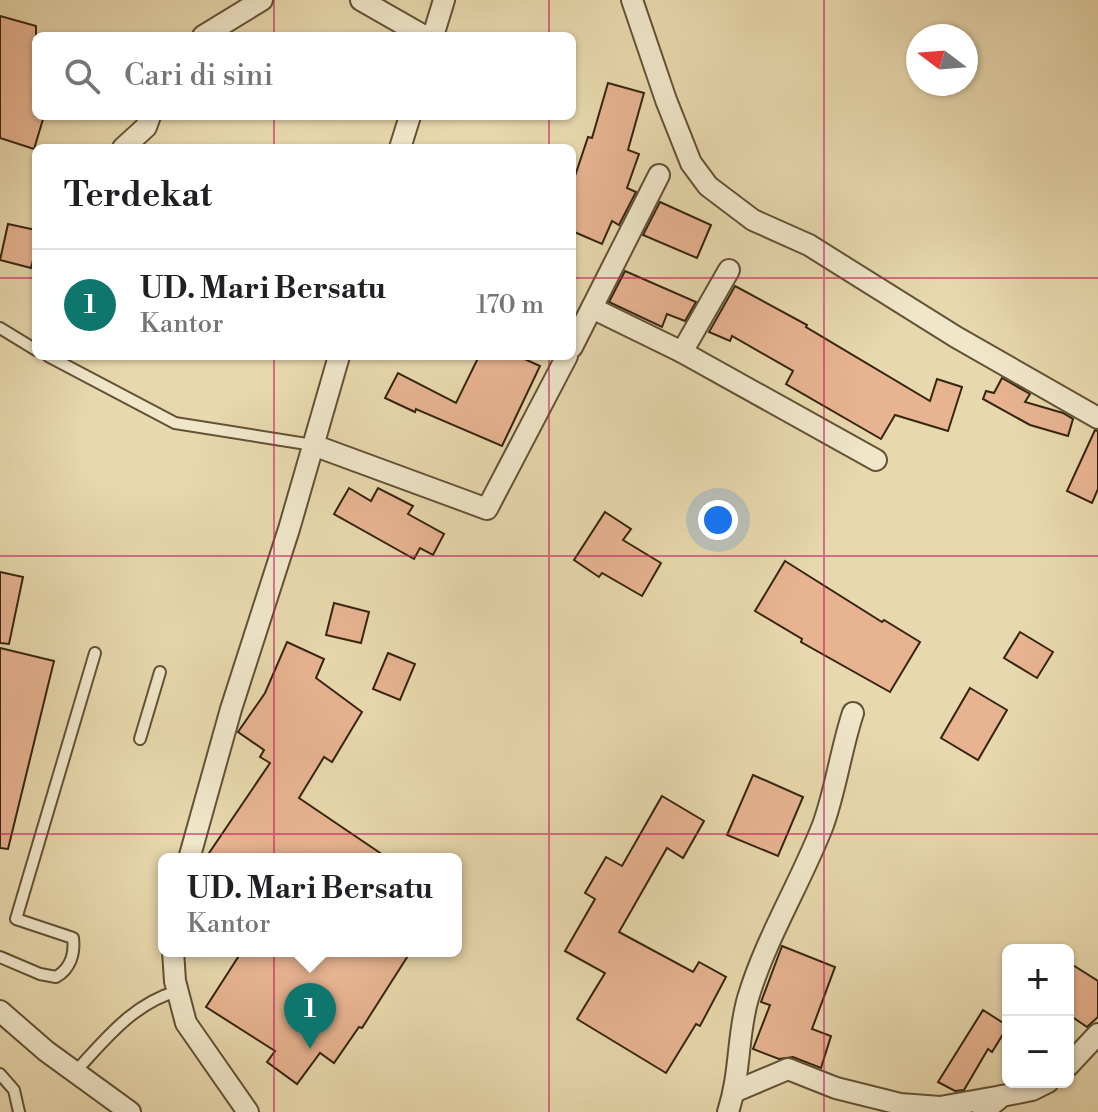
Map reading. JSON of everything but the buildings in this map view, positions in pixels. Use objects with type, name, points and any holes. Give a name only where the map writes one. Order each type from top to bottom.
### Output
[{"type":"street","points":[[210,32],[262,0]]},
{"type":"street","points":[[361,0],[417,32]]},
{"type":"street","points":[[434,32],[444,0]]},
{"type":"street","points":[[632,0],[691,163],[708,186],[753,220],[809,245],[956,337],[1098,418]]},
{"type":"street","points":[[127,144],[146,127],[149,120]]},
{"type":"street","points":[[401,144],[409,120]]},
{"type":"street","points":[[576,339],[659,175]]},
{"type":"street","points":[[682,352],[729,270]]},
{"type":"street","points":[[592,308],[682,352],[876,460]]},
{"type":"street","points":[[191,853],[231,709],[338,360]]},
{"type":"street","points":[[313,445],[487,509],[565,360]]},
{"type":"street","points":[[728,1112],[736,1091],[743,1020],[749,996],[771,938],[802,876],[824,821],[841,748],[853,713]]},
{"type":"street","points":[[174,957],[186,1023],[248,1112]]},
{"type":"street","points":[[0,1011],[130,1112]]},
{"type":"street","points":[[1074,1060],[1098,1034]]},
{"type":"street","points":[[736,1091],[788,1069],[836,1088],[900,1104],[940,1107],[1036,1088]]},
{"type":"street","points":[[983,1112],[1002,1096]]},
{"type":"lane","points":[[0,328],[32,348]]},
{"type":"lane","points":[[56,360],[175,423],[313,445]]},
{"type":"lane","points":[[0,957],[40,974],[56,977],[63,973],[72,959],[75,949],[73,938],[16,919],[95,653]]},
{"type":"lane","points":[[140,739],[160,672]]},
{"type":"lane","points":[[75,1072],[141,1006],[178,991]]},
{"type":"lane","points":[[0,1074],[14,1090],[16,1110]]},
{"type":"place","name":"UD. Mari Bersatu","points":[[310,1049]]}]
